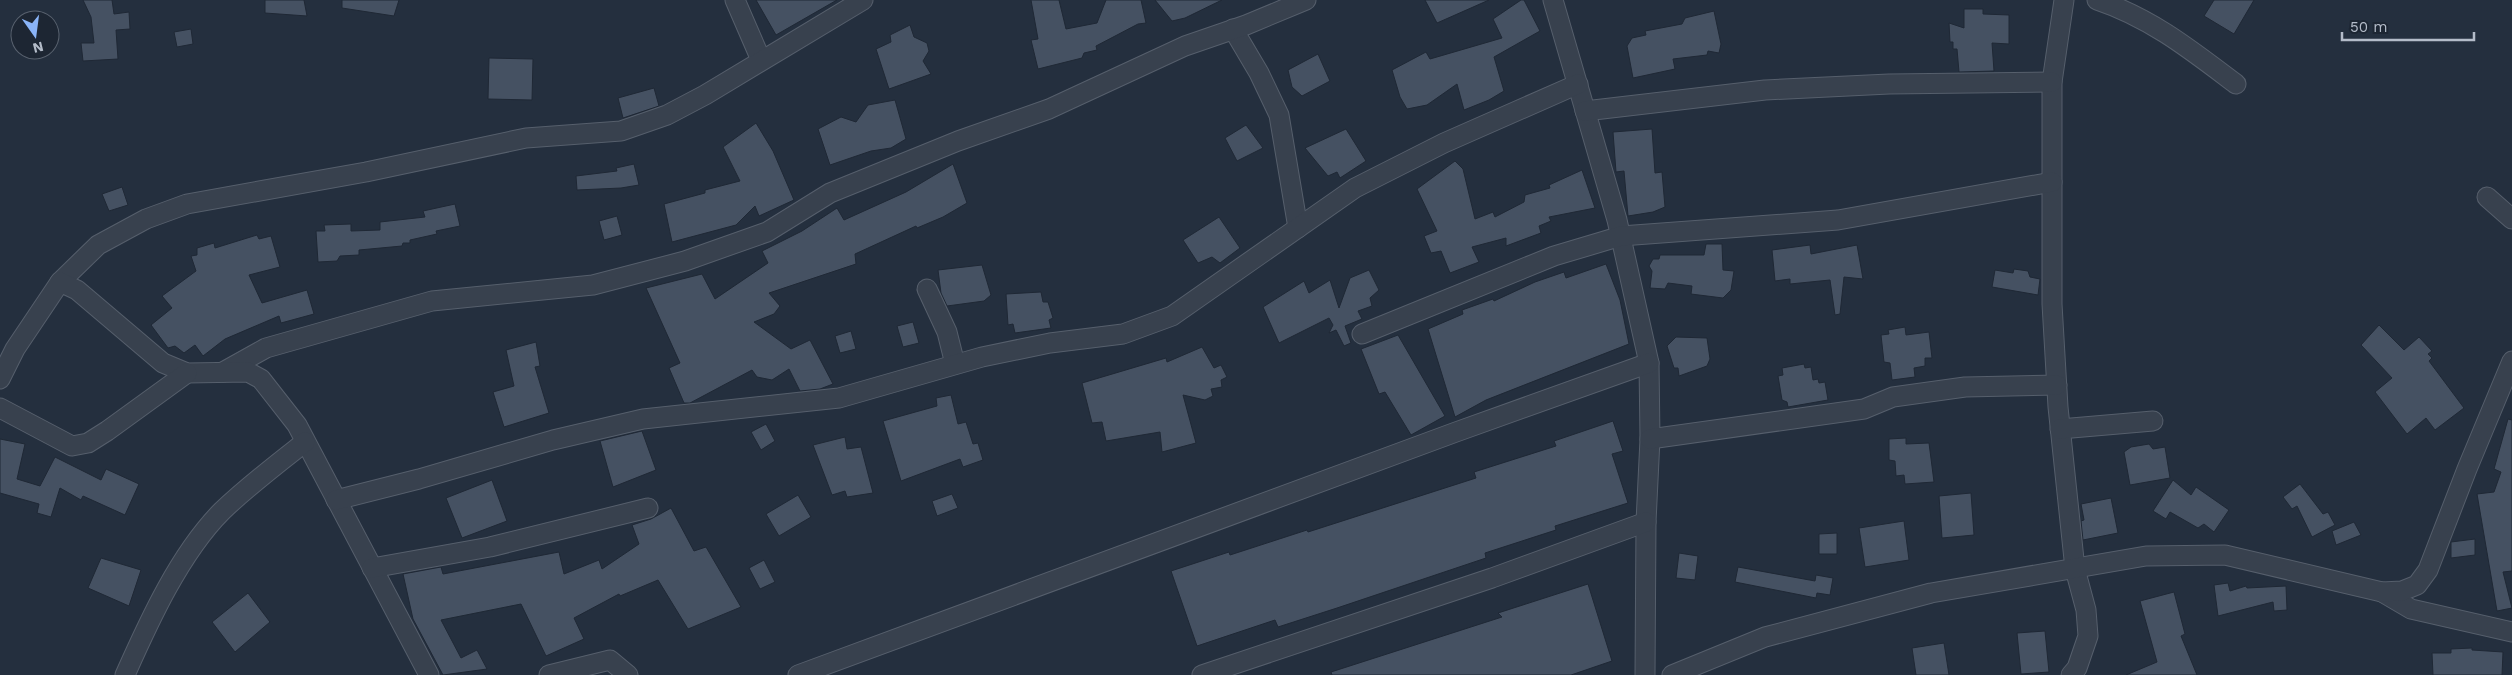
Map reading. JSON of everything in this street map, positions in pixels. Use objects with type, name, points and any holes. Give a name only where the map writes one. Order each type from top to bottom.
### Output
[{"type":"street","points":[[735,0],[761,60]]},
{"type":"street","points":[[0,379],[15,349],[60,282],[98,245],[146,219],[187,204],[366,172],[526,138],[621,131],[667,115],[705,95],[863,0]]},
{"type":"street","points":[[223,372],[266,348],[432,301],[593,285],[685,261],[767,232],[830,193],[958,142],[1049,109],[1185,46],[1306,0]]},
{"type":"street","points":[[1553,0],[1621,236],[1649,363],[1650,439],[1646,522],[1645,675]]},
{"type":"street","points":[[2064,0],[2052,82],[2052,304],[2060,429],[2074,569],[2086,610],[2088,636],[2077,668],[2071,675]]},
{"type":"street","points":[[2097,0],[2117,7],[2170,34],[2236,84]]},
{"type":"street","points":[[1233,29],[1259,73],[1279,115],[1298,228]]},
{"type":"street","points":[[1585,111],[1765,90],[1889,84],[2052,82]]},
{"type":"street","points":[[336,500],[419,479],[553,440],[643,418],[839,398],[955,364],[1050,343],[1123,334],[1172,316],[1364,183],[1444,143],[1578,84]]},
{"type":"street","points":[[1362,334],[1554,256],[1621,236],[1838,220],[2052,182]]},
{"type":"street","points":[[2487,197],[2512,219]]},
{"type":"street","points":[[60,282],[77,290],[163,363],[187,373],[248,372],[260,379],[297,425],[428,675]]},
{"type":"street","points":[[927,289],[947,332],[955,364]]},
{"type":"street","points":[[1672,675],[1765,637],[1932,593],[2146,556],[2225,555],[2382,592],[2402,591],[2417,585],[2428,570],[2512,361]]},
{"type":"street","points":[[798,675],[1456,432],[1649,363]]},
{"type":"street","points":[[0,408],[72,446],[88,442],[107,431],[187,373]]},
{"type":"street","points":[[1650,439],[1864,409],[1893,397],[1947,389],[2057,385]]},
{"type":"street","points":[[2060,429],[2153,421]]},
{"type":"street","points":[[124,675],[175,576],[197,542],[222,512],[306,442]]},
{"type":"street","points":[[372,568],[490,547],[648,508]]},
{"type":"street","points":[[1202,675],[1492,578],[1646,522]]},
{"type":"street","points":[[2382,592],[2411,609],[2512,632]]},
{"type":"street","points":[[549,675],[610,660],[628,675]]},
{"type":"building","points":[[83,0],[112,0],[114,14],[129,12],[130,29],[116,30],[118,59],[83,61],[81,43],[94,43],[91,17]]},
{"type":"building","points":[[265,0],[304,0],[307,16],[265,13]]},
{"type":"building","points":[[342,0],[399,0],[394,16],[342,8]]},
{"type":"building","points":[[756,0],[837,0],[776,35]]},
{"type":"building","points":[[1031,0],[1059,0],[1066,29],[1097,23],[1106,0],[1141,0],[1146,23],[1138,24],[1096,46],[1097,50],[1084,53],[1082,58],[1038,69],[1031,40],[1038,39]]},
{"type":"building","points":[[1155,0],[1222,0],[1185,18],[1172,21]]},
{"type":"building","points":[[1425,0],[1489,0],[1437,23]]},
{"type":"building","points":[[1521,0],[1524,0],[1540,31],[1494,57],[1504,91],[1489,100],[1464,110],[1457,84],[1427,105],[1407,109],[1400,97],[1392,70],[1426,52],[1430,59],[1502,38],[1493,19]]},
{"type":"building","points":[[2214,0],[2254,0],[2234,34],[2204,16]]},
{"type":"building","points":[[1964,9],[1983,9],[1983,14],[2009,15],[2009,44],[1992,43],[1994,71],[1959,72],[1957,49],[1953,49],[1953,42],[1950,42],[1949,23],[1964,28]]},
{"type":"building","points":[[1714,11],[1721,44],[1719,53],[1708,51],[1707,55],[1673,59],[1675,69],[1633,78],[1627,46],[1632,38],[1646,35],[1645,31],[1682,24],[1685,18]]},
{"type":"building","points":[[910,25],[914,37],[927,43],[929,51],[923,61],[931,74],[889,89],[876,49],[891,42],[890,35]]},
{"type":"building","points":[[191,29],[193,44],[177,47],[174,32]]},
{"type":"building","points":[[1318,54],[1330,81],[1302,96],[1292,87],[1288,70]]},
{"type":"building","points":[[489,58],[533,59],[532,100],[488,99]]},
{"type":"building","points":[[654,88],[659,106],[623,118],[618,98]]},
{"type":"building","points":[[895,100],[906,139],[891,148],[871,151],[830,165],[818,129],[841,117],[856,122],[868,105]]},
{"type":"building","points":[[756,123],[773,151],[794,200],[759,216],[755,206],[736,225],[672,242],[664,204],[705,193],[705,190],[740,181],[723,147]]},
{"type":"building","points":[[1246,125],[1263,148],[1237,161],[1225,138]]},
{"type":"building","points":[[1346,129],[1366,161],[1340,178],[1337,172],[1328,176],[1305,148]]},
{"type":"building","points":[[1652,129],[1655,173],[1662,172],[1665,207],[1653,212],[1628,216],[1624,171],[1616,172],[1613,132]]},
{"type":"building","points":[[1455,161],[1463,169],[1475,219],[1493,212],[1495,217],[1524,202],[1525,195],[1550,188],[1549,185],[1582,170],[1595,208],[1549,217],[1551,221],[1539,226],[1541,233],[1506,246],[1506,238],[1472,247],[1479,262],[1450,273],[1441,251],[1431,253],[1424,236],[1437,231],[1417,189]]},
{"type":"building","points":[[634,164],[639,185],[621,188],[577,190],[576,176],[617,171],[616,168]]},
{"type":"building","points":[[953,164],[967,203],[943,217],[917,228],[916,226],[855,254],[856,264],[769,293],[780,306],[774,314],[754,322],[791,349],[810,340],[833,384],[820,389],[800,391],[789,369],[772,380],[757,377],[752,370],[690,403],[684,403],[669,368],[680,363],[646,288],[702,274],[715,299],[768,263],[762,251],[802,231],[837,208],[844,220],[906,192]]},
{"type":"building","points":[[122,187],[128,205],[109,211],[102,194]]},
{"type":"building","points":[[455,204],[460,226],[436,231],[437,234],[410,240],[410,243],[403,243],[402,246],[359,250],[359,255],[340,256],[337,261],[318,262],[316,231],[325,231],[324,225],[351,224],[351,231],[380,230],[380,222],[425,217],[423,211]]},
{"type":"building","points":[[617,216],[622,235],[604,240],[599,221]]},
{"type":"building","points":[[1219,217],[1240,248],[1220,263],[1212,257],[1198,263],[1183,240]]},
{"type":"building","points":[[257,235],[259,239],[271,236],[280,267],[249,275],[262,303],[307,290],[314,314],[281,323],[279,316],[225,339],[203,356],[195,345],[184,353],[175,346],[168,348],[151,325],[172,308],[162,296],[196,271],[191,256],[197,255],[197,248],[214,243],[215,248]]},
{"type":"building","points":[[1706,244],[1722,244],[1723,270],[1734,271],[1731,290],[1723,298],[1691,294],[1692,286],[1668,283],[1665,289],[1650,288],[1652,271],[1649,266],[1653,259],[1659,259],[1660,255],[1704,255]]},
{"type":"building","points":[[1810,245],[1811,254],[1857,245],[1863,279],[1844,277],[1840,314],[1835,315],[1830,280],[1790,284],[1790,279],[1775,281],[1772,250]]},
{"type":"building","points":[[1606,264],[1620,300],[1629,344],[1486,400],[1455,417],[1428,329],[1463,314],[1462,310],[1493,299],[1494,301],[1535,282],[1564,272],[1566,278]]},
{"type":"building","points":[[982,265],[991,295],[984,301],[947,306],[941,293],[938,270]]},
{"type":"building","points":[[2014,269],[2028,271],[2030,277],[2040,279],[2038,295],[1992,287],[1995,270],[2013,273]]},
{"type":"building","points":[[1369,270],[1379,290],[1370,298],[1372,306],[1358,311],[1362,319],[1345,326],[1351,343],[1344,346],[1336,330],[1329,333],[1333,325],[1329,318],[1279,343],[1263,307],[1304,281],[1309,293],[1330,280],[1339,308],[1350,278]]},
{"type":"building","points":[[1041,292],[1043,302],[1048,302],[1053,318],[1049,320],[1051,328],[1015,333],[1013,324],[1008,325],[1006,294]]},
{"type":"building","points":[[913,322],[919,343],[903,347],[897,326]]},
{"type":"building","points":[[2379,325],[2404,350],[2419,337],[2432,351],[2428,354],[2432,358],[2429,361],[2464,408],[2435,430],[2426,418],[2407,434],[2375,392],[2392,378],[2361,345]]},
{"type":"building","points":[[1905,327],[1906,335],[1929,332],[1932,358],[1925,358],[1925,366],[1914,368],[1915,377],[1892,380],[1890,363],[1884,362],[1881,335],[1889,334],[1888,330]]},
{"type":"building","points":[[851,331],[856,349],[840,353],[835,336]]},
{"type":"building","points":[[1398,335],[1445,416],[1411,435],[1385,392],[1379,394],[1361,349]]},
{"type":"building","points":[[1676,337],[1707,338],[1710,359],[1707,366],[1679,376],[1678,368],[1674,368],[1667,346]]},
{"type":"building","points":[[536,342],[540,366],[535,367],[549,413],[504,427],[493,392],[514,386],[506,350]]},
{"type":"building","points":[[1202,347],[1214,368],[1221,365],[1227,377],[1221,380],[1222,387],[1211,389],[1213,396],[1205,400],[1183,395],[1196,443],[1162,452],[1160,432],[1106,441],[1102,422],[1092,423],[1082,383],[1166,358],[1167,362]]},
{"type":"building","points":[[1804,364],[1805,368],[1811,367],[1813,380],[1818,379],[1819,383],[1825,382],[1828,400],[1788,407],[1787,402],[1782,400],[1778,376],[1783,375],[1782,368]]},
{"type":"building","points":[[951,395],[958,424],[966,422],[973,444],[978,443],[983,460],[963,467],[960,459],[901,481],[883,421],[937,406],[936,398]]},
{"type":"building","points":[[2508,419],[2512,420],[2512,571],[2503,572],[2512,608],[2497,611],[2477,494],[2494,492],[2501,472],[2494,469]]},
{"type":"building","points":[[1613,421],[1623,451],[1612,454],[1628,503],[1555,526],[1556,530],[1485,553],[1486,558],[1337,608],[1278,627],[1275,620],[1197,646],[1171,571],[1229,552],[1230,555],[1307,530],[1308,532],[1476,478],[1474,472],[1556,446],[1554,441]]},
{"type":"building","points":[[766,424],[775,441],[761,450],[751,432]]},
{"type":"building","points":[[642,431],[656,470],[613,487],[600,441]]},
{"type":"building","points":[[845,437],[847,449],[861,447],[873,493],[847,497],[845,491],[832,495],[813,445]]},
{"type":"building","points":[[1906,438],[1906,444],[1929,443],[1934,482],[1905,484],[1904,475],[1896,476],[1895,461],[1889,460],[1889,439]]},
{"type":"building","points":[[0,439],[25,444],[17,479],[40,486],[55,457],[101,480],[106,469],[139,484],[125,515],[83,496],[81,500],[60,488],[51,517],[37,513],[39,504],[0,493]]},
{"type":"building","points":[[2149,444],[2153,449],[2165,447],[2170,478],[2130,485],[2124,452],[2131,447]]},
{"type":"building","points":[[492,480],[507,521],[462,538],[446,498]]},
{"type":"building","points":[[2173,480],[2191,495],[2196,487],[2229,510],[2214,532],[2204,524],[2198,528],[2170,512],[2166,519],[2153,511]]},
{"type":"building","points":[[2300,484],[2323,514],[2328,512],[2335,525],[2312,537],[2297,506],[2292,509],[2283,497]]},
{"type":"building","points":[[1971,493],[1974,535],[1942,538],[1939,496]]},
{"type":"building","points":[[952,494],[958,508],[937,516],[932,501]]},
{"type":"building","points":[[798,495],[811,517],[779,536],[766,514]]},
{"type":"building","points":[[2111,498],[2118,533],[2083,540],[2081,521],[2084,520],[2081,504]]},
{"type":"building","points":[[671,508],[694,551],[706,547],[741,607],[688,629],[658,580],[620,596],[619,594],[574,618],[584,639],[546,656],[521,604],[441,620],[461,658],[477,650],[487,669],[443,675],[413,619],[403,574],[441,567],[443,574],[559,552],[564,574],[599,560],[602,569],[639,544],[632,525],[651,519]]},
{"type":"building","points":[[1904,521],[1909,560],[1865,567],[1859,528]]},
{"type":"building","points":[[2354,522],[2361,535],[2336,545],[2332,531]]},
{"type":"building","points":[[1837,533],[1837,554],[1819,554],[1819,534]]},
{"type":"building","points":[[2475,539],[2475,555],[2451,558],[2451,542]]},
{"type":"building","points":[[1679,553],[1698,556],[1695,580],[1676,578]]},
{"type":"building","points":[[101,558],[141,570],[129,606],[88,588]]},
{"type":"building","points":[[764,560],[775,582],[760,589],[749,568]]},
{"type":"building","points":[[1738,567],[1815,581],[1816,575],[1833,578],[1830,595],[1817,593],[1816,598],[1735,582]]},
{"type":"building","points":[[2228,583],[2230,591],[2246,586],[2247,588],[2286,586],[2287,610],[2274,611],[2273,602],[2218,616],[2214,585]]},
{"type":"building","points":[[1588,584],[1612,661],[1571,675],[1332,675],[1331,672],[1502,617],[1498,613]]},
{"type":"building","points":[[2174,592],[2185,634],[2181,636],[2197,675],[2126,675],[2157,662],[2140,601]]},
{"type":"building","points":[[248,593],[270,622],[235,652],[212,622]]},
{"type":"building","points":[[2045,631],[2049,672],[2021,674],[2017,633]]},
{"type":"building","points":[[1944,643],[1949,675],[1916,675],[1912,648]]},
{"type":"building","points":[[2472,648],[2472,650],[2503,652],[2502,675],[2433,675],[2432,653],[2451,653],[2451,649]]}]
